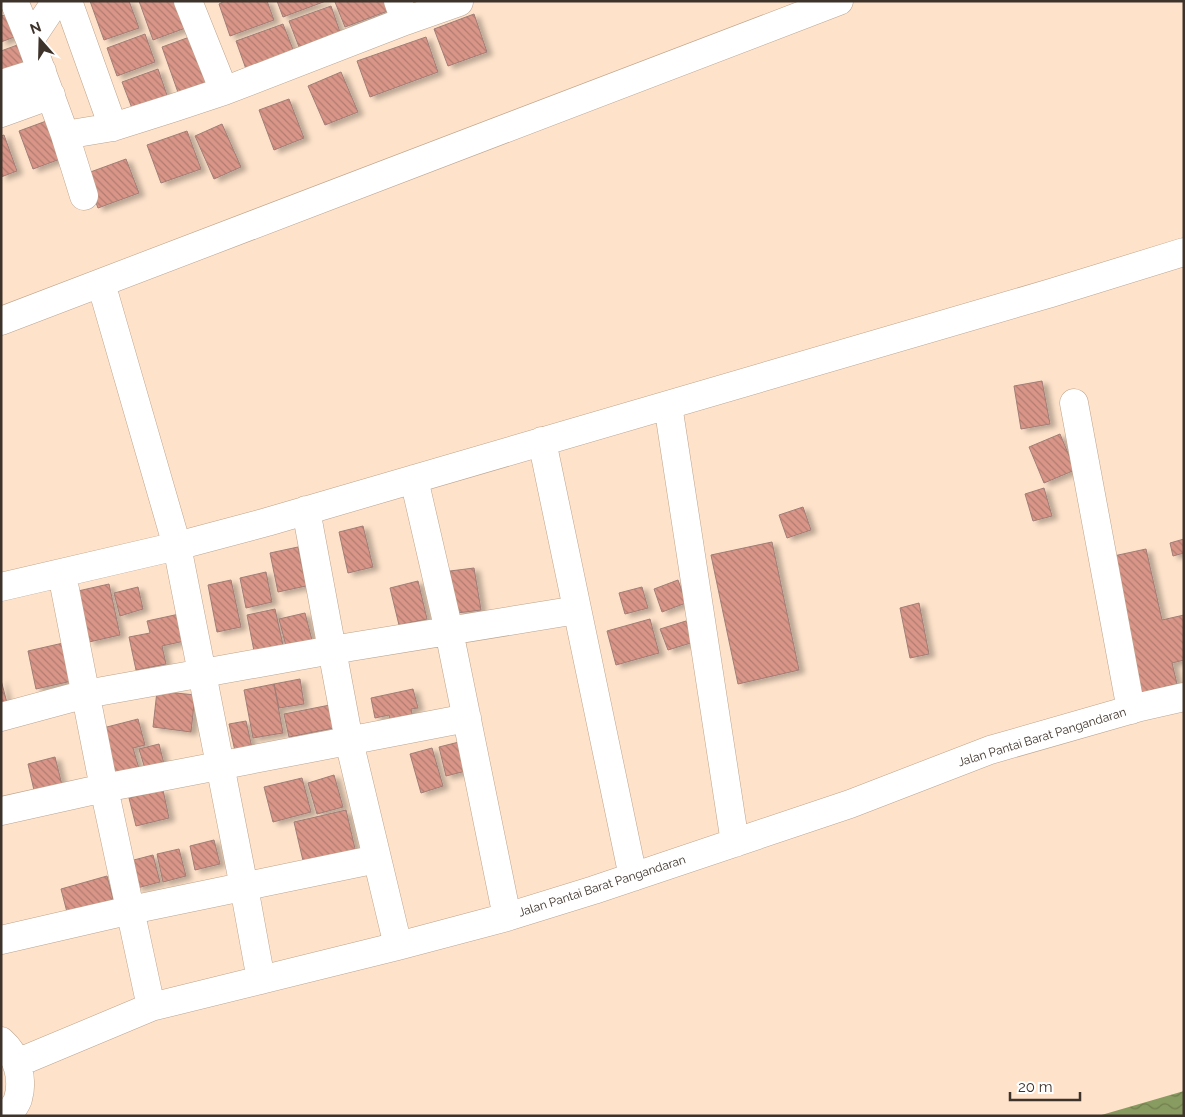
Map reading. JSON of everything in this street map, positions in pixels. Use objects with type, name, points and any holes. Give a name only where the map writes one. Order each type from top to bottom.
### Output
[{"type":"street","points":[[14,1],[65,135],[84,196]]},
{"type":"street","points":[[30,40],[56,1]]},
{"type":"street","points":[[68,1],[113,127]]},
{"type":"street","points":[[188,1],[224,91]]},
{"type":"street","points":[[1,321],[839,1]]},
{"type":"street","points":[[65,135],[113,127],[224,91],[401,11],[459,2]]},
{"type":"street","points":[[1,84],[46,83]]},
{"type":"street","points":[[1,113],[46,83]]},
{"type":"street","points":[[1,587],[177,546],[306,510],[1051,293],[1184,252]]},
{"type":"street","points":[[101,283],[177,546],[261,980]]},
{"type":"street","points":[[1074,402],[1131,710]]},
{"type":"street","points":[[668,405],[735,843]]},
{"type":"street","points":[[542,441],[633,877]]},
{"type":"street","points":[[414,479],[450,631],[507,917]]},
{"type":"street","points":[[306,510],[349,741],[398,946]]},
{"type":"street","points":[[62,574],[104,788],[151,1007]]},
{"type":"street","points":[[1,717],[86,694],[332,650],[577,610]]},
{"type":"street","name":"Jalan Pantai Barat Pangandaran","points":[[17,1063],[151,1007],[507,917],[850,804],[990,750],[1184,697]]},
{"type":"street","points":[[1,811],[104,788],[467,718]]},
{"type":"street","points":[[1,940],[130,910],[377,859]]},
{"type":"street","points":[[1,1041],[17,1063],[21,1081],[18,1100],[8,1116]]},
{"type":"water","points":[[1184,1091],[1184,1116],[1098,1116]]},
{"type":"building","points":[[90,1],[129,1],[139,28],[104,40]]},
{"type":"building","points":[[139,1],[182,1],[191,26],[153,40]]},
{"type":"building","points":[[225,1],[267,1],[274,20],[230,36],[219,4]]},
{"type":"building","points":[[277,1],[326,1],[283,17]]},
{"type":"building","points":[[390,1],[393,9],[345,27],[335,2]]},
{"type":"building","points":[[331,6],[340,32],[299,47],[289,21]]},
{"type":"building","points":[[9,14],[17,36],[1,42],[1,16]]},
{"type":"building","points":[[474,14],[487,52],[448,66],[434,29]]},
{"type":"building","points":[[283,24],[294,52],[246,69],[236,41]]},
{"type":"building","points":[[145,34],[155,62],[117,76],[107,48]]},
{"type":"building","points":[[195,35],[214,85],[180,98],[162,47]]},
{"type":"building","points":[[426,37],[438,72],[370,97],[357,61]]},
{"type":"building","points":[[20,44],[29,69],[1,79],[1,51]]},
{"type":"building","points":[[158,69],[170,104],[135,116],[122,82]]},
{"type":"building","points":[[341,72],[358,112],[325,125],[308,86]]},
{"type":"building","points":[[289,99],[304,138],[274,150],[259,110]]},
{"type":"building","points":[[49,120],[63,158],[33,169],[19,131]]},
{"type":"building","points":[[222,124],[241,167],[214,179],[195,136]]},
{"type":"building","points":[[187,131],[201,169],[161,183],[147,145]]},
{"type":"building","points":[[4,135],[17,171],[1,177],[1,136]]},
{"type":"building","points":[[126,159],[139,193],[98,208],[85,174]]},
{"type":"building","points":[[1042,381],[1050,424],[1021,429],[1014,386]]},
{"type":"building","points":[[1060,434],[1075,470],[1044,483],[1029,447]]},
{"type":"building","points":[[1044,488],[1052,516],[1033,521],[1025,494]]},
{"type":"building","points":[[803,507],[811,530],[787,538],[779,515]]},
{"type":"building","points":[[363,526],[373,567],[348,573],[339,532]]},
{"type":"building","points":[[1184,539],[1184,553],[1173,556],[1170,543]]},
{"type":"building","points":[[772,542],[799,670],[738,684],[711,555]]},
{"type":"building","points":[[298,547],[306,586],[278,592],[270,553]]},
{"type":"building","points":[[1146,549],[1162,620],[1184,615],[1184,660],[1172,663],[1177,684],[1139,693],[1109,557]]},
{"type":"building","points":[[474,568],[481,610],[457,613],[450,571]]},
{"type":"building","points":[[266,572],[272,602],[246,608],[240,578]]},
{"type":"building","points":[[231,580],[241,627],[217,632],[208,585]]},
{"type":"building","points":[[678,580],[686,603],[662,612],[654,589]]},
{"type":"building","points":[[418,581],[427,619],[399,625],[390,588]]},
{"type":"building","points":[[109,584],[120,635],[89,642],[78,591]]},
{"type":"building","points":[[138,587],[143,609],[120,616],[114,593]]},
{"type":"building","points":[[642,587],[648,608],[625,614],[619,593]]},
{"type":"building","points":[[919,603],[929,654],[910,658],[900,608]]},
{"type":"building","points":[[275,609],[283,645],[254,651],[247,615]]},
{"type":"building","points":[[184,613],[189,640],[162,646],[166,664],[136,670],[129,637],[150,633],[147,621]]},
{"type":"building","points":[[305,613],[313,644],[287,650],[279,619]]},
{"type":"building","points":[[650,619],[659,653],[616,665],[607,631]]},
{"type":"building","points":[[686,621],[694,642],[668,650],[660,629]]},
{"type":"building","points":[[72,641],[81,679],[36,689],[28,651]]},
{"type":"building","points":[[300,679],[304,704],[279,708],[274,684]]},
{"type":"building","points":[[1,680],[7,703],[1,705]]},
{"type":"building","points":[[274,684],[283,733],[253,738],[244,690]]},
{"type":"building","points":[[413,689],[418,708],[411,709],[414,722],[392,726],[389,715],[375,718],[371,698]]},
{"type":"building","points":[[157,691],[195,695],[191,732],[153,727]]},
{"type":"building","points":[[330,705],[334,728],[289,737],[284,714]]},
{"type":"building","points":[[138,719],[145,745],[133,748],[140,772],[116,778],[103,728]]},
{"type":"building","points":[[246,721],[252,748],[235,751],[229,724]]},
{"type":"building","points":[[463,741],[470,770],[446,776],[439,747]]},
{"type":"building","points":[[159,744],[165,768],[146,772],[139,749]]},
{"type":"building","points":[[432,748],[443,786],[421,793],[410,754]]},
{"type":"building","points":[[55,757],[64,793],[36,799],[28,764]]},
{"type":"building","points":[[334,775],[343,807],[317,814],[308,783]]},
{"type":"building","points":[[302,778],[311,812],[273,822],[264,787]]},
{"type":"building","points":[[163,790],[169,818],[136,826],[129,798]]},
{"type":"building","points":[[346,810],[356,853],[304,865],[294,822]]},
{"type":"building","points":[[214,840],[220,864],[195,870],[190,846]]},
{"type":"building","points":[[179,849],[186,876],[163,882],[157,854]]},
{"type":"building","points":[[153,855],[160,882],[137,888],[130,861]]},
{"type":"building","points":[[107,876],[114,903],[68,916],[61,889]]}]
